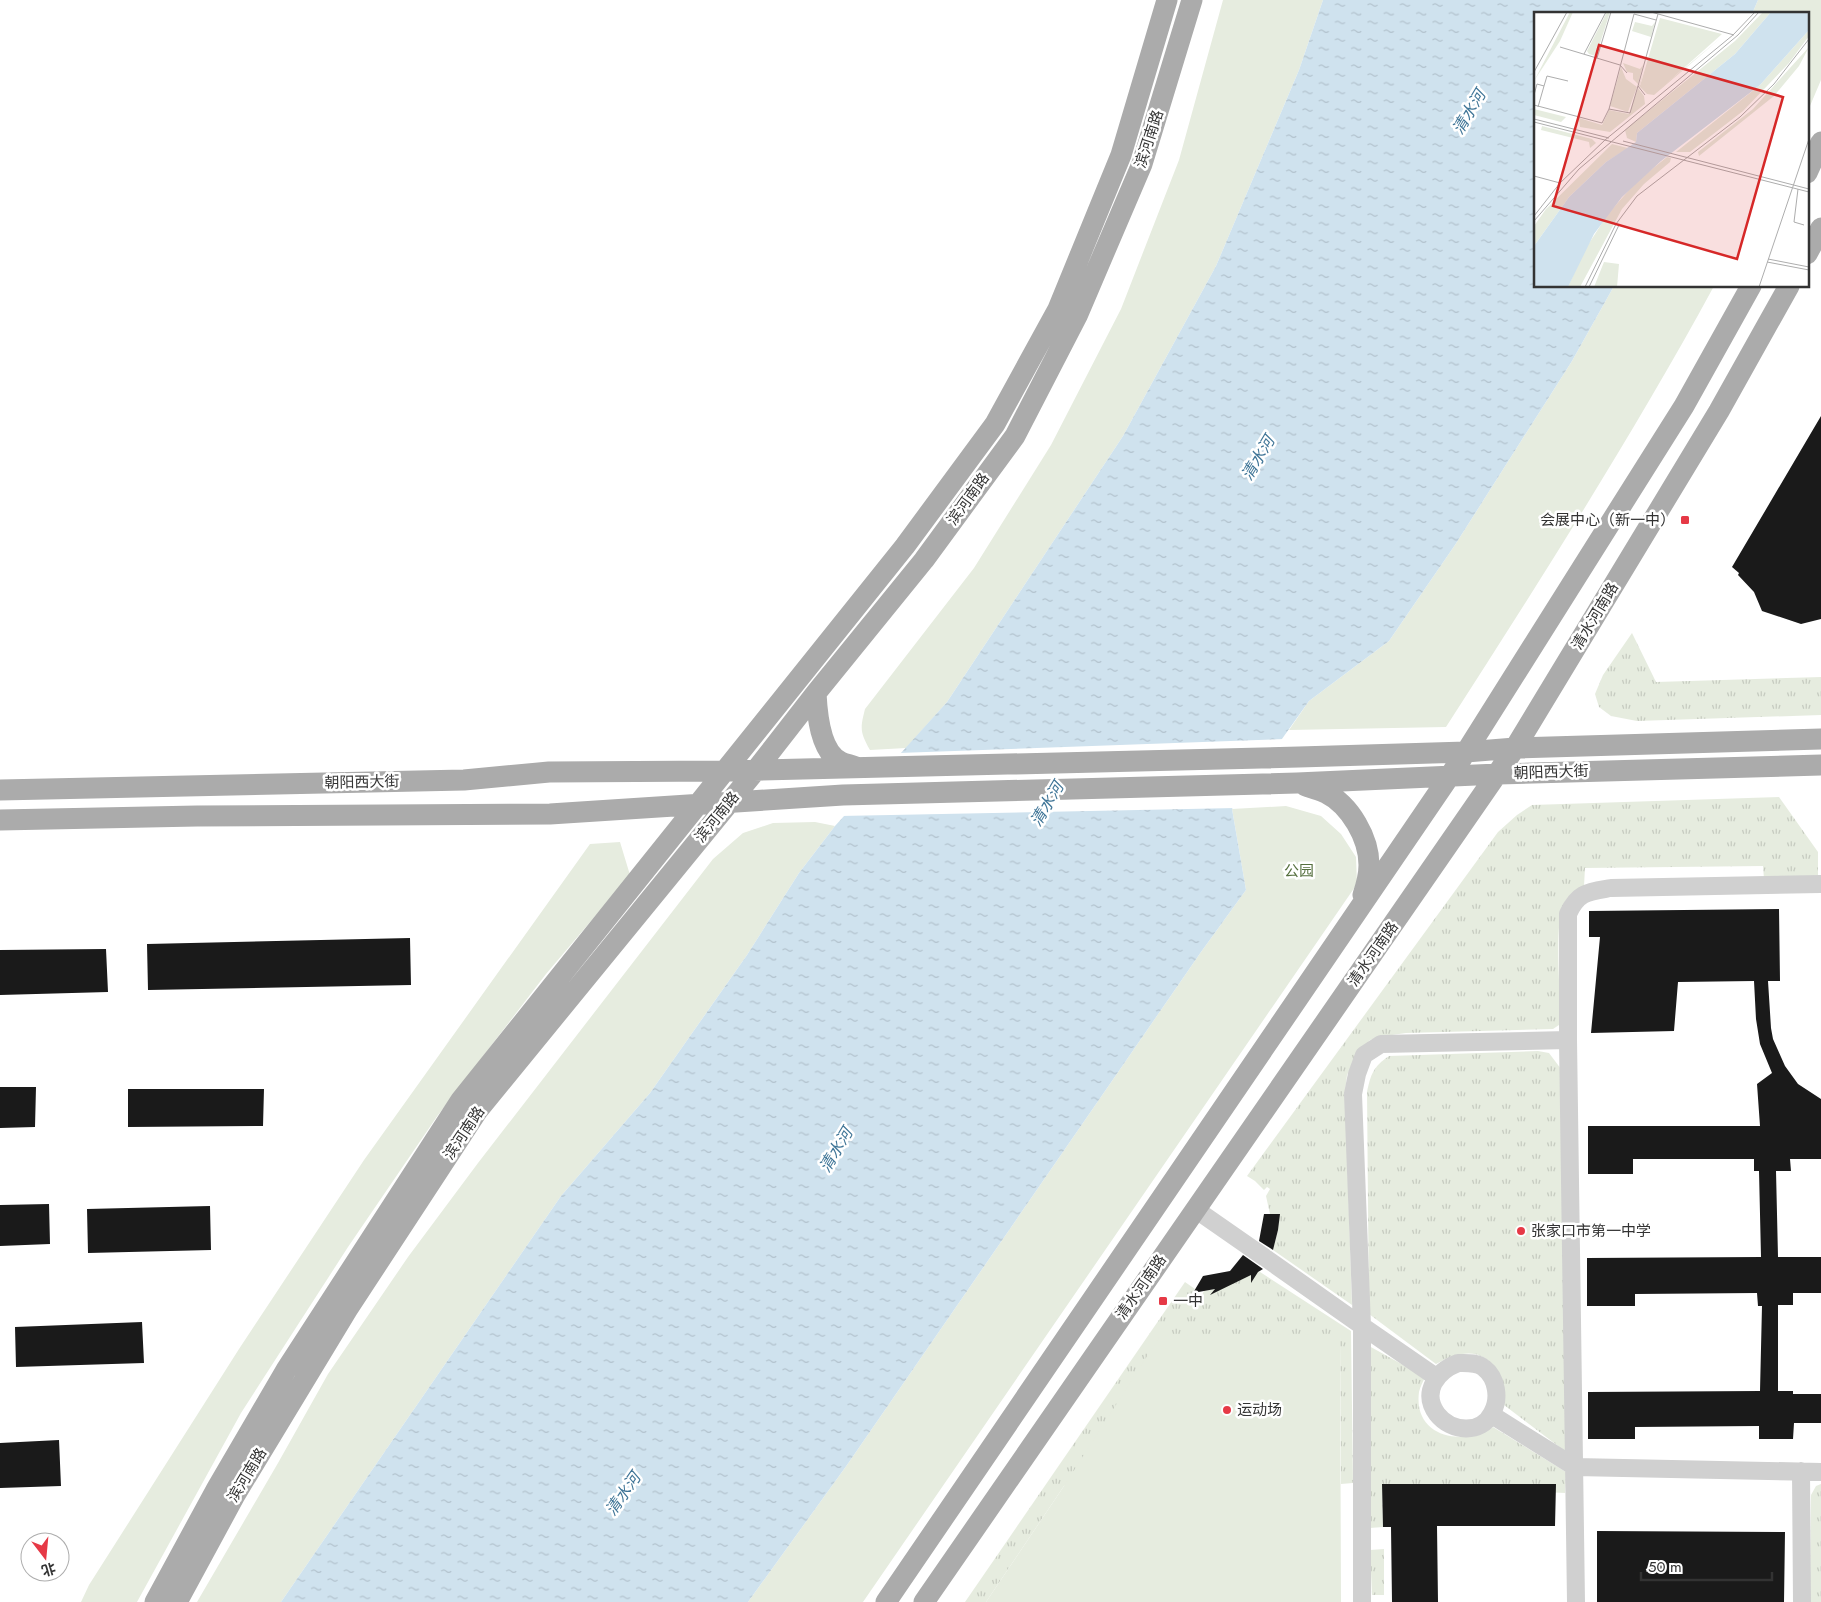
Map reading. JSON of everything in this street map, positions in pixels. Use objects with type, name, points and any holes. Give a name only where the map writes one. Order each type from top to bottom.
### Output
[{"type":"main road","name":"滨河南路","points":[[155,1602],[216,1488],[286,1370],[461,1100],[905,546],[995,424],[1058,309],[1121,155],[1167,0]]},
{"type":"main road","name":"滨河南路","points":[[177,1602],[235,1495],[347,1310],[478,1110],[756,770],[924,560],[1015,436],[1077,316],[1142,164],[1192,0]]},
{"type":"main road","points":[[1808,171],[1821,142]]},
{"type":"main road","points":[[1808,252],[1820,233]]},
{"type":"main road","points":[[886,1602],[1466,752],[1684,406],[1750,288]]},
{"type":"main road","name":"清水河南路","points":[[924,1602],[1498,774],[1719,411],[1788,288]]},
{"type":"main road","points":[[816,693],[817,712],[822,732],[832,755],[840,762],[861,768]]},
{"type":"main road","name":"朝阳西大街","points":[[0,790],[464,780],[549,772],[724,771],[1299,758],[1466,752],[1515,748],[1821,739]]},
{"type":"main road","name":"朝阳西大街","points":[[698,803],[843,795],[1289,783],[1498,774],[1821,765]]},
{"type":"main road","points":[[1289,783],[1328,794],[1349,812],[1360,828],[1368,849],[1369,865],[1361,906]]},
{"type":"main road","points":[[0,820],[207,816],[550,814],[698,803]]},
{"type":"lane","points":[[1576,1602],[1568,914],[1574,901],[1589,892],[1611,888],[1821,884]]},
{"type":"lane","points":[[1362,1602],[1362,1326],[1353,1094],[1357,1074],[1364,1055],[1381,1044],[1568,1040]]},
{"type":"lane","points":[[1195,1209],[1436,1377]]},
{"type":"lane","points":[[1458,1362],[1472,1363],[1483,1367],[1493,1378],[1496,1391],[1496,1406],[1492,1415],[1482,1424],[1469,1430],[1448,1424],[1437,1414],[1431,1402],[1432,1387],[1436,1377],[1445,1368],[1458,1362]]},
{"type":"lane","points":[[1492,1415],[1575,1467],[1821,1472]]},
{"type":"lane","points":[[1801,1471],[1802,1602]]},
{"type":"green space","points":[[1223,0],[1323,0],[1299,70],[1216,266],[1123,436],[947,702],[906,748],[870,750],[862,730],[865,709],[974,568],[1051,445],[1121,309],[1179,160]]},
{"type":"green space","points":[[1758,0],[1821,0],[1821,80],[1808,111],[1808,12],[1753,12]]},
{"type":"green space","points":[[1613,288],[1713,288],[1618,454],[1446,727],[1289,730],[1309,701],[1389,641],[1455,545],[1572,361]]},
{"type":"green space","points":[[1632,633],[1656,682],[1821,677],[1821,715],[1637,721],[1611,716],[1599,707],[1595,694],[1603,675]]},
{"type":"green space","points":[[1779,797],[1818,852],[1818,877],[1764,879],[1763,866],[1585,868],[1584,886],[1570,895],[1561,913],[1558,941],[1561,1017],[1559,1025],[1553,1029],[1406,1033],[1370,1040],[1353,1063],[1347,1075],[1345,1092],[1352,1305],[1273,1250],[1278,1230],[1279,1214],[1270,1214],[1266,1196],[1270,1189],[1267,1187],[1264,1190],[1247,1176],[1498,832],[1532,805]]},
{"type":"green space","name":"公园","points":[[1286,806],[1321,816],[1341,834],[1356,857],[1357,884],[863,1602],[748,1602],[847,1465],[1201,952],[1246,890],[1232,809]]},
{"type":"green space","points":[[815,822],[835,826],[799,873],[747,955],[650,1093],[561,1196],[281,1602],[197,1602],[328,1374],[408,1257],[478,1163],[713,859],[743,833],[773,823]]},
{"type":"green space","points":[[620,842],[630,875],[546,974],[438,1115],[348,1247],[241,1413],[137,1602],[81,1602],[89,1585],[239,1349],[364,1160],[590,844]]},
{"type":"green space","points":[[1538,1051],[1549,1053],[1561,1069],[1566,1452],[1504,1405],[1503,1385],[1500,1376],[1489,1361],[1482,1356],[1462,1354],[1436,1364],[1369,1314],[1367,1092],[1374,1071],[1389,1056]]},
{"type":"green space","points":[[1257,1270],[1351,1331],[1353,1483],[1341,1484],[1340,1334],[1064,1486],[986,1602],[965,1602],[1185,1282],[1195,1289],[1190,1297],[1198,1302],[1204,1291],[1232,1284]]},
{"type":"green space","points":[[1340,1334],[1341,1602],[986,1602],[1064,1486],[1160,1336]]},
{"type":"green space","points":[[1369,1346],[1425,1377],[1419,1392],[1419,1407],[1424,1419],[1432,1428],[1442,1434],[1454,1437],[1481,1433],[1493,1427],[1566,1472],[1565,1493],[1382,1484],[1383,1527],[1370,1528]]},
{"type":"green space","points":[[1821,1484],[1821,1602],[1810,1602],[1811,1495],[1816,1486]]},
{"type":"green space","points":[[1384,1549],[1384,1595],[1372,1595],[1370,1550]]},
{"type":"water","name":"清水河","points":[[1323,0],[1758,0],[1753,12],[1534,12],[1534,288],[1613,288],[1572,361],[1455,545],[1389,641],[1309,701],[1232,809],[1246,890],[1201,952],[847,1465],[748,1602],[281,1602],[561,1196],[650,1093],[747,955],[799,873],[835,826],[947,702],[1123,436],[1216,266],[1299,70]]},
{"type":"pier","points":[[1285,739],[1236,808],[840,816],[898,753]]},
{"type":"building","points":[[1821,416],[1821,619],[1801,624],[1762,611],[1754,592],[1732,567]]},
{"type":"building","points":[[1779,909],[1780,981],[1768,981],[1771,1028],[1773,1039],[1785,1066],[1798,1084],[1821,1099],[1821,1159],[1790,1159],[1791,1171],[1776,1171],[1778,1257],[1821,1257],[1821,1293],[1793,1293],[1793,1305],[1778,1305],[1778,1391],[1793,1391],[1793,1394],[1821,1394],[1821,1423],[1794,1423],[1793,1439],[1759,1439],[1759,1426],[1635,1427],[1635,1439],[1588,1439],[1588,1392],[1760,1391],[1762,1306],[1758,1306],[1757,1293],[1635,1294],[1635,1306],[1587,1306],[1587,1258],[1761,1257],[1759,1171],[1754,1171],[1754,1159],[1633,1159],[1633,1174],[1588,1174],[1588,1126],[1760,1126],[1757,1084],[1772,1073],[1760,1044],[1756,1019],[1754,981],[1678,982],[1674,1031],[1591,1033],[1600,937],[1589,937],[1589,911]]},
{"type":"building","points":[[410,938],[411,985],[148,990],[147,944]]},
{"type":"building","points":[[106,949],[108,992],[0,995],[0,950]]},
{"type":"building","points":[[0,1087],[36,1087],[35,1127],[0,1128]]},
{"type":"building","points":[[128,1089],[264,1089],[263,1126],[128,1127]]},
{"type":"building","points":[[49,1204],[50,1244],[0,1246],[0,1205]]},
{"type":"building","points":[[210,1206],[211,1250],[88,1253],[87,1209]]},
{"type":"building","points":[[1264,1214],[1280,1214],[1273,1250],[1259,1241]]},
{"type":"building","points":[[1243,1255],[1263,1269],[1258,1272],[1251,1283],[1251,1275],[1210,1295],[1215,1289],[1193,1293],[1203,1276],[1230,1271]]},
{"type":"building","points":[[142,1322],[144,1363],[16,1367],[15,1327]]},
{"type":"building","points":[[59,1440],[61,1486],[0,1488],[0,1443]]},
{"type":"building","points":[[1382,1484],[1556,1484],[1555,1526],[1437,1526],[1438,1602],[1392,1602],[1391,1527],[1383,1527]]},
{"type":"building","points":[[1597,1531],[1785,1532],[1784,1602],[1597,1602]]},
{"type":"place","name":"会展中心（新一中）","points":[[1685,520]]},
{"type":"place","name":"张家口市第一中学","points":[[1521,1231]]},
{"type":"place","name":"一中","points":[[1163,1301]]},
{"type":"place","name":"运动场","points":[[1227,1410]]}]
